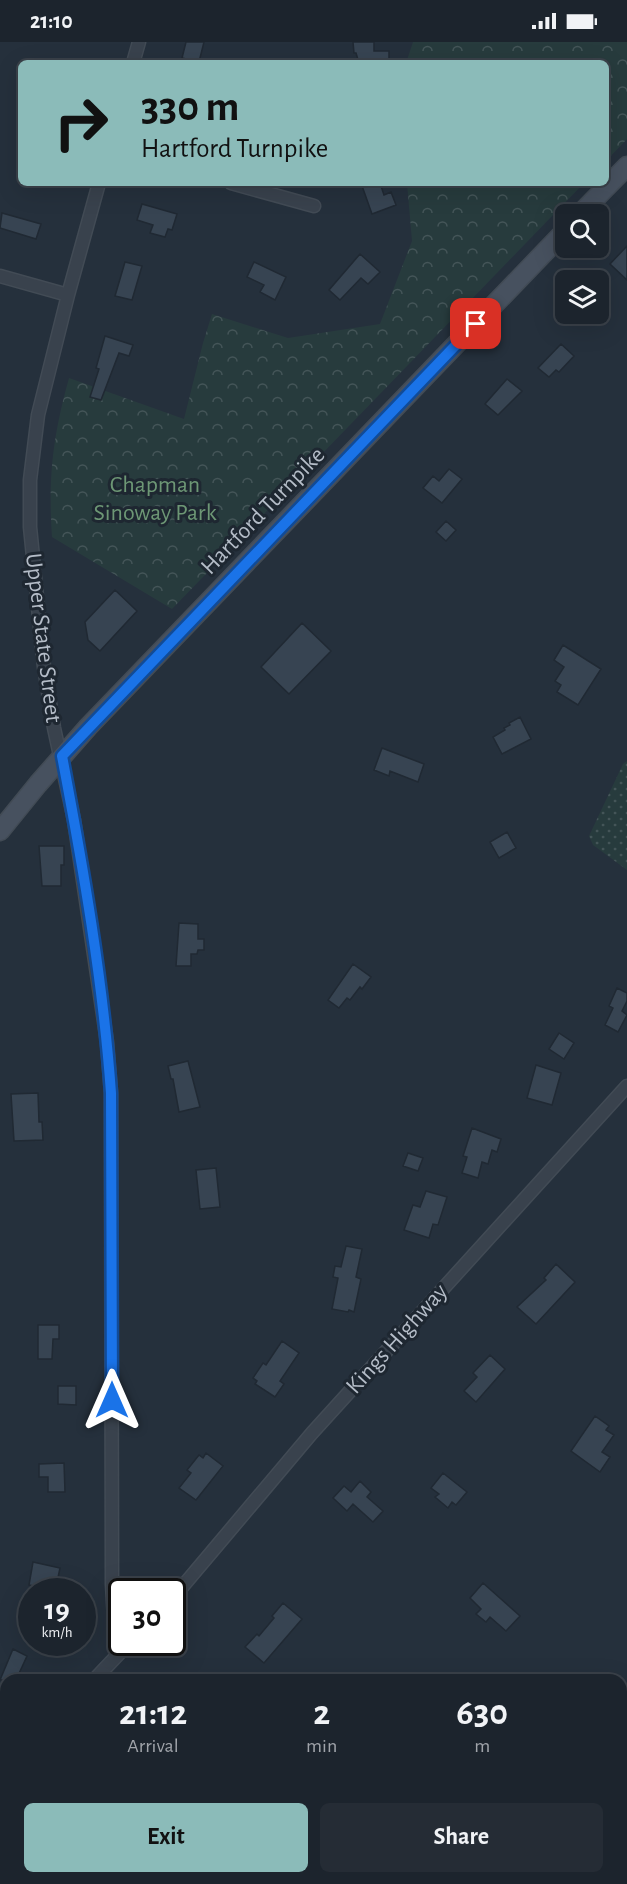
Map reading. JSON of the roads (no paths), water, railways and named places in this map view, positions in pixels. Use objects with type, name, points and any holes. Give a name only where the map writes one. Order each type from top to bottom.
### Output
[{"type":"main road","points":[[609,184],[627,166]]},
{"type":"main road","points":[[590,204],[607,186]]},
{"type":"main road","name":"Hartford Turnpike","points":[[0,831],[62,756],[555,241]]},
{"type":"street","points":[[134,60],[140,42]]},
{"type":"street","name":"Upper State Street","points":[[98,186],[38,415],[30,480],[30,527],[36,601],[48,687],[74,820],[107,1042],[111,1093],[111,1578]]},
{"type":"street","points":[[242,186],[314,206]]},
{"type":"street","points":[[0,276],[68,295]]},
{"type":"street","name":"Kings Highway","points":[[186,1582],[312,1433],[627,1086]]},
{"type":"street","points":[[100,1674],[117,1656]]},
{"type":"park label","name":"Chapman Sinoway Park","points":[[155,499]]}]
